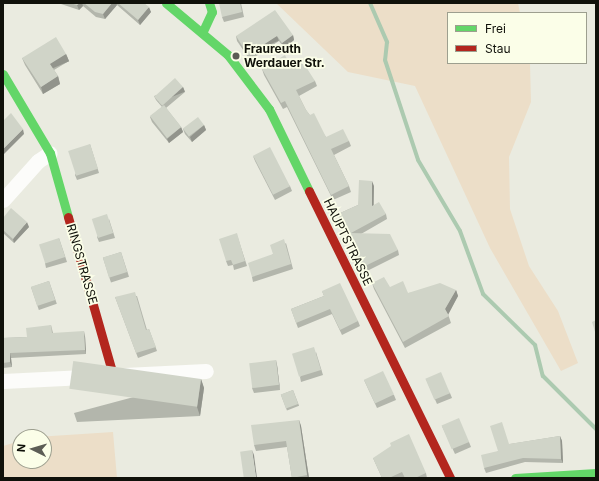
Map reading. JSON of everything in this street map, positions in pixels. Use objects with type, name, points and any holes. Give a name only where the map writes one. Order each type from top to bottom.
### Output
[{"type":"main road","name":"HAUPTSTRASSE","points":[[166,3],[203,31],[228,55],[269,109],[450,478]]},
{"type":"main road","points":[[203,31],[212,12],[210,3]]},
{"type":"main road","name":"RINGSTRASSE","points":[[3,74],[50,154],[113,375]]},
{"type":"main road","points":[[515,478],[596,473]]},
{"type":"street","points":[[3,200],[38,161],[50,154]]},
{"type":"street","points":[[3,381],[206,371]]},
{"type":"shaded area","points":[[276,3],[518,3],[520,12],[447,12],[447,64],[530,64],[531,102],[509,157],[510,209],[529,266],[558,311],[578,363],[561,371],[490,248],[415,86],[348,72]]},
{"type":"shaded area","points":[[113,432],[117,478],[3,478],[3,446],[12,443],[12,469],[52,469],[52,436]]},
{"type":"building","points":[[84,3],[112,3],[103,14],[95,12]]},
{"type":"building","points":[[118,3],[144,3],[149,7],[138,20]]},
{"type":"building","points":[[219,3],[240,3],[242,12],[222,17]]},
{"type":"building","points":[[275,10],[293,35],[282,43],[277,36],[248,55],[236,36]]},
{"type":"building","points":[[56,37],[66,54],[50,64],[58,76],[41,87],[22,58]]},
{"type":"building","points":[[285,55],[289,63],[301,59],[315,81],[296,90],[306,110],[310,115],[314,113],[326,137],[343,129],[349,141],[331,149],[349,186],[331,195],[285,101],[281,103],[262,69]]},
{"type":"building","points":[[175,78],[183,87],[162,106],[154,97]]},
{"type":"building","points":[[164,105],[181,127],[167,138],[150,116]]},
{"type":"building","points":[[11,113],[23,129],[3,149],[3,121]]},
{"type":"building","points":[[198,117],[204,125],[189,136],[183,128]]},
{"type":"building","points":[[90,144],[98,169],[76,176],[68,151]]},
{"type":"building","points":[[270,147],[290,186],[273,195],[253,156]]},
{"type":"building","points":[[359,180],[372,181],[372,206],[379,202],[386,214],[351,233],[390,234],[398,250],[363,267],[338,214],[358,205]]},
{"type":"building","points":[[11,208],[27,222],[13,239],[3,230],[3,218]]},
{"type":"building","points":[[107,214],[113,233],[98,238],[92,219]]},
{"type":"building","points":[[237,233],[245,261],[233,265],[231,260],[226,261],[219,239]]},
{"type":"building","points":[[59,238],[65,257],[45,264],[39,244]]},
{"type":"building","points":[[284,239],[291,264],[252,277],[248,263],[273,254],[270,245]]},
{"type":"building","points":[[121,252],[127,272],[109,278],[103,258]]},
{"type":"building","points":[[384,277],[390,287],[403,281],[408,293],[440,283],[456,290],[445,309],[449,316],[403,342],[372,283]]},
{"type":"building","points":[[49,281],[55,300],[37,306],[31,287]]},
{"type":"building","points":[[340,283],[358,321],[340,330],[330,309],[296,323],[291,309],[324,296],[322,291]]},
{"type":"building","points":[[135,292],[146,330],[149,329],[156,347],[136,353],[115,297]]},
{"type":"building","points":[[596,320],[596,335],[592,322]]},
{"type":"building","points":[[51,325],[52,333],[84,331],[85,350],[10,353],[10,362],[3,363],[3,338],[27,337],[26,328]]},
{"type":"building","points":[[314,347],[321,370],[299,377],[292,354]]},
{"type":"building","points":[[276,360],[279,385],[252,388],[249,363]]},
{"type":"building","points":[[73,361],[201,379],[197,407],[69,389]]},
{"type":"building","points":[[383,371],[394,395],[375,403],[364,380]]},
{"type":"building","points":[[441,372],[450,393],[434,400],[425,379]]},
{"type":"building","points":[[293,390],[298,404],[286,409],[281,394]]},
{"type":"building","points":[[459,418],[469,442],[452,449],[442,425]]},
{"type":"building","points":[[299,420],[307,475],[292,478],[286,441],[254,445],[251,425]]},
{"type":"building","points":[[502,422],[509,444],[560,436],[561,459],[523,458],[484,468],[481,455],[498,451],[490,426]]},
{"type":"building","points":[[409,434],[426,473],[415,478],[405,478],[402,472],[389,478],[382,478],[373,458],[391,446],[390,443]]},
{"type":"building","points":[[252,450],[256,478],[244,478],[240,452]]},
{"type":"waterway","points":[[370,3],[387,42],[385,60],[418,160],[460,231],[483,294],[535,345],[543,376],[596,429]]},
{"type":"traffic: fast","points":[[166,3],[228,55],[269,109],[309,191]]},
{"type":"traffic: fast","points":[[203,31],[212,12],[209,3]]},
{"type":"traffic: fast","points":[[3,74],[50,153],[68,217]]},
{"type":"traffic: fast","points":[[515,478],[596,473]]},
{"type":"traffic: jam","points":[[309,191],[450,478]]},
{"type":"traffic: jam","points":[[68,217],[113,375]]},
{"type":"place","name":"Fraureuth Werdauer Str.","points":[[236,56]]}]
